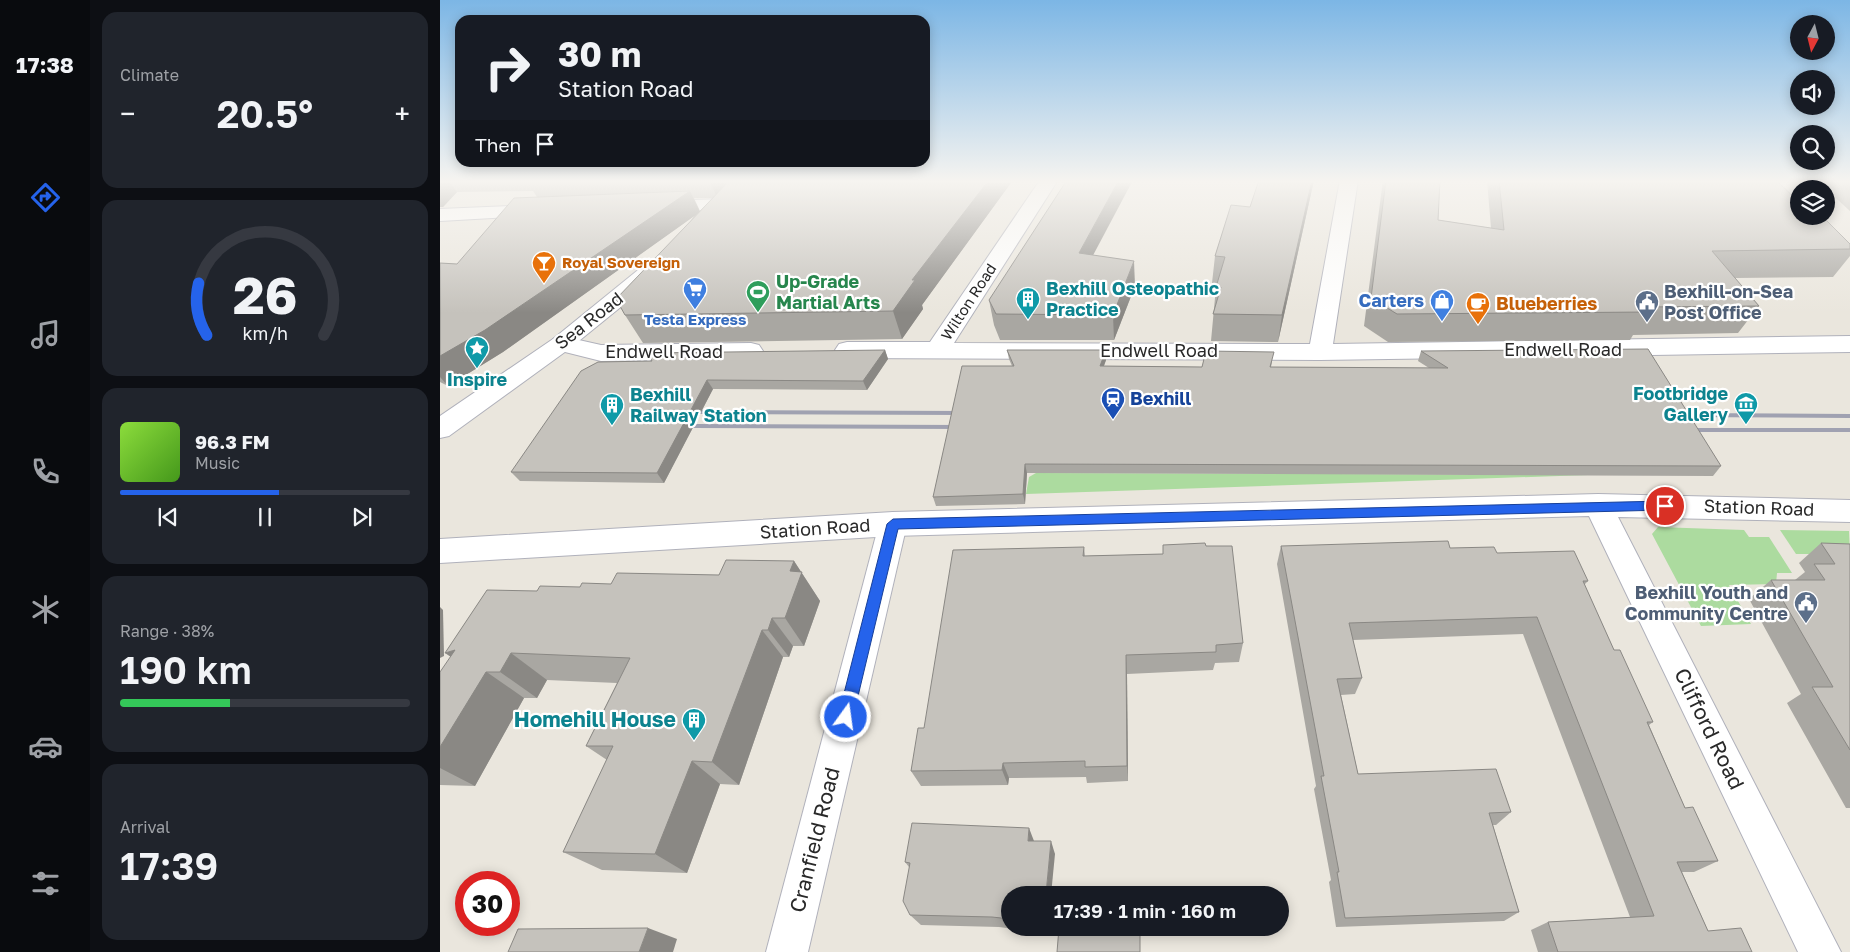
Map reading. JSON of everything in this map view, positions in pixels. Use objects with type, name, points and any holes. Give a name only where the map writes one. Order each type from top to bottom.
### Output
[{"type":"street","name":"Wilton Road","points":[[938,349],[1020,224]]},
{"type":"street","points":[[1320,352],[1342,224]]},
{"type":"street","name":"Sea Road","points":[[440,429],[561,344],[664,260]]},
{"type":"street","name":"Endwell Road","points":[[561,344],[601,353],[774,351]]},
{"type":"street","name":"Endwell Road","points":[[822,351],[938,349],[1320,352],[1757,347],[1850,344]]},
{"type":"street","name":"Station Road","points":[[440,551],[893,524],[1598,506],[1850,511]]},
{"type":"street","name":"Clifford Road","points":[[1598,506],[1820,952]]},
{"type":"street","name":"Cranfield Road","points":[[787,952],[893,524]]},
{"type":"green space","points":[[1036,473],[1588,475],[1026,494],[1029,477]]},
{"type":"green space","points":[[1658,527],[1744,530],[1749,537],[1769,537],[1792,573],[1777,573],[1776,584],[1729,585],[1751,624],[1701,626],[1652,534]]},
{"type":"green space","points":[[1780,530],[1849,531],[1850,554],[1796,554]]},
{"type":"building","points":[[491,224],[641,224],[485,330],[440,356],[440,263],[457,264]]},
{"type":"building","points":[[687,224],[955,224],[912,280],[915,280],[893,311],[625,315],[616,299]]},
{"type":"building","points":[[1038,224],[1095,224],[1079,253],[1134,261],[1113,315],[996,314],[989,300]]},
{"type":"building","points":[[1225,224],[1302,224],[1282,315],[1213,314],[1221,287],[1216,287],[1225,257],[1215,256]]},
{"type":"building","points":[[1380,224],[1467,224],[1504,230],[1503,224],[1831,225],[1850,244],[1850,249],[1712,251],[1759,306],[1644,307],[1647,312],[1397,314],[1371,298]]},
{"type":"building","points":[[1648,349],[1721,466],[1025,464],[1023,494],[933,497],[962,366],[1014,366],[1007,350],[1106,350],[1100,366],[1202,367],[1206,351],[1274,352],[1270,367],[1448,368],[1421,351]]},
{"type":"building","points":[[885,350],[863,381],[707,380],[657,473],[511,472],[581,371],[598,362],[652,361],[648,353]]},
{"type":"building","points":[[1448,541],[1450,548],[1494,547],[1497,553],[1574,551],[1588,581],[1583,581],[1614,650],[1620,650],[1653,722],[1647,722],[1685,808],[1693,807],[1718,861],[1677,862],[1708,931],[1741,928],[1752,952],[1558,952],[1548,922],[1654,916],[1537,617],[1349,623],[1362,678],[1337,679],[1358,774],[1496,769],[1511,812],[1489,813],[1519,912],[1345,918],[1337,872],[1339,872],[1321,776],[1324,776],[1281,546]]},
{"type":"building","points":[[1205,543],[1206,546],[1232,546],[1243,643],[1216,645],[1216,652],[1126,655],[1127,766],[1085,767],[1085,761],[1003,763],[1002,770],[911,771],[918,728],[924,728],[953,550],[1084,547],[1083,556],[1163,554],[1163,545]]},
{"type":"building","name":"Bexhill Youth and Community Centre","points":[[1821,543],[1850,544],[1850,750],[1812,687],[1833,687],[1771,580],[1825,580],[1814,564],[1835,564]]},
{"type":"building","points":[[726,560],[794,561],[790,571],[802,572],[785,618],[772,618],[768,630],[762,630],[712,762],[692,761],[655,854],[563,852],[613,746],[586,746],[630,658],[511,653],[500,672],[486,672],[440,747],[440,672],[455,650],[445,653],[487,590],[537,591],[540,586],[580,587],[582,583],[611,584],[617,573],[719,575]]},
{"type":"building","points":[[912,823],[1029,828],[1028,841],[1051,841],[1047,886],[1001,886],[1001,918],[910,915],[903,901],[910,863],[905,862]]},
{"type":"building","points":[[648,928],[639,952],[508,952],[515,936],[520,936],[520,929]]},
{"type":"building","points":[[1058,936],[1140,936],[1140,952],[1057,952]]},
{"type":"railway","points":[[700,412],[965,413]]},
{"type":"railway","points":[[1675,415],[1850,416]]},
{"type":"railway","points":[[693,426],[963,427]]},
{"type":"railway","points":[[1685,430],[1850,430]]},
{"type":"place","name":"Royal Sovereign","points":[[544,284]]},
{"type":"place","name":"Testa Express","points":[[695,310]]},
{"type":"place","name":"Up-Grade Martial Arts","points":[[758,313]]},
{"type":"place","name":"Bexhill Osteopathic Practice","points":[[1028,320]]},
{"type":"place","name":"Carters","points":[[1442,322]]},
{"type":"place","name":"Bexhill-on-Sea Post Office","points":[[1647,323]]},
{"type":"place","name":"Blueberries","points":[[1478,325]]},
{"type":"place","name":"Inspire","points":[[477,369]]},
{"type":"place","name":"Bexhill","points":[[1113,420]]},
{"type":"place","name":"Footbridge Gallery","points":[[1746,425]]},
{"type":"place","name":"Bexhill Railway Station","points":[[612,426]]},
{"type":"place","name":"Bexhill Youth and Community Centre","points":[[1806,624]]},
{"type":"place","name":"Homehill House","points":[[694,741]]},
{"type":"route","points":[[846,717],[893,524],[1187,518],[1598,506],[1665,506]]}]
